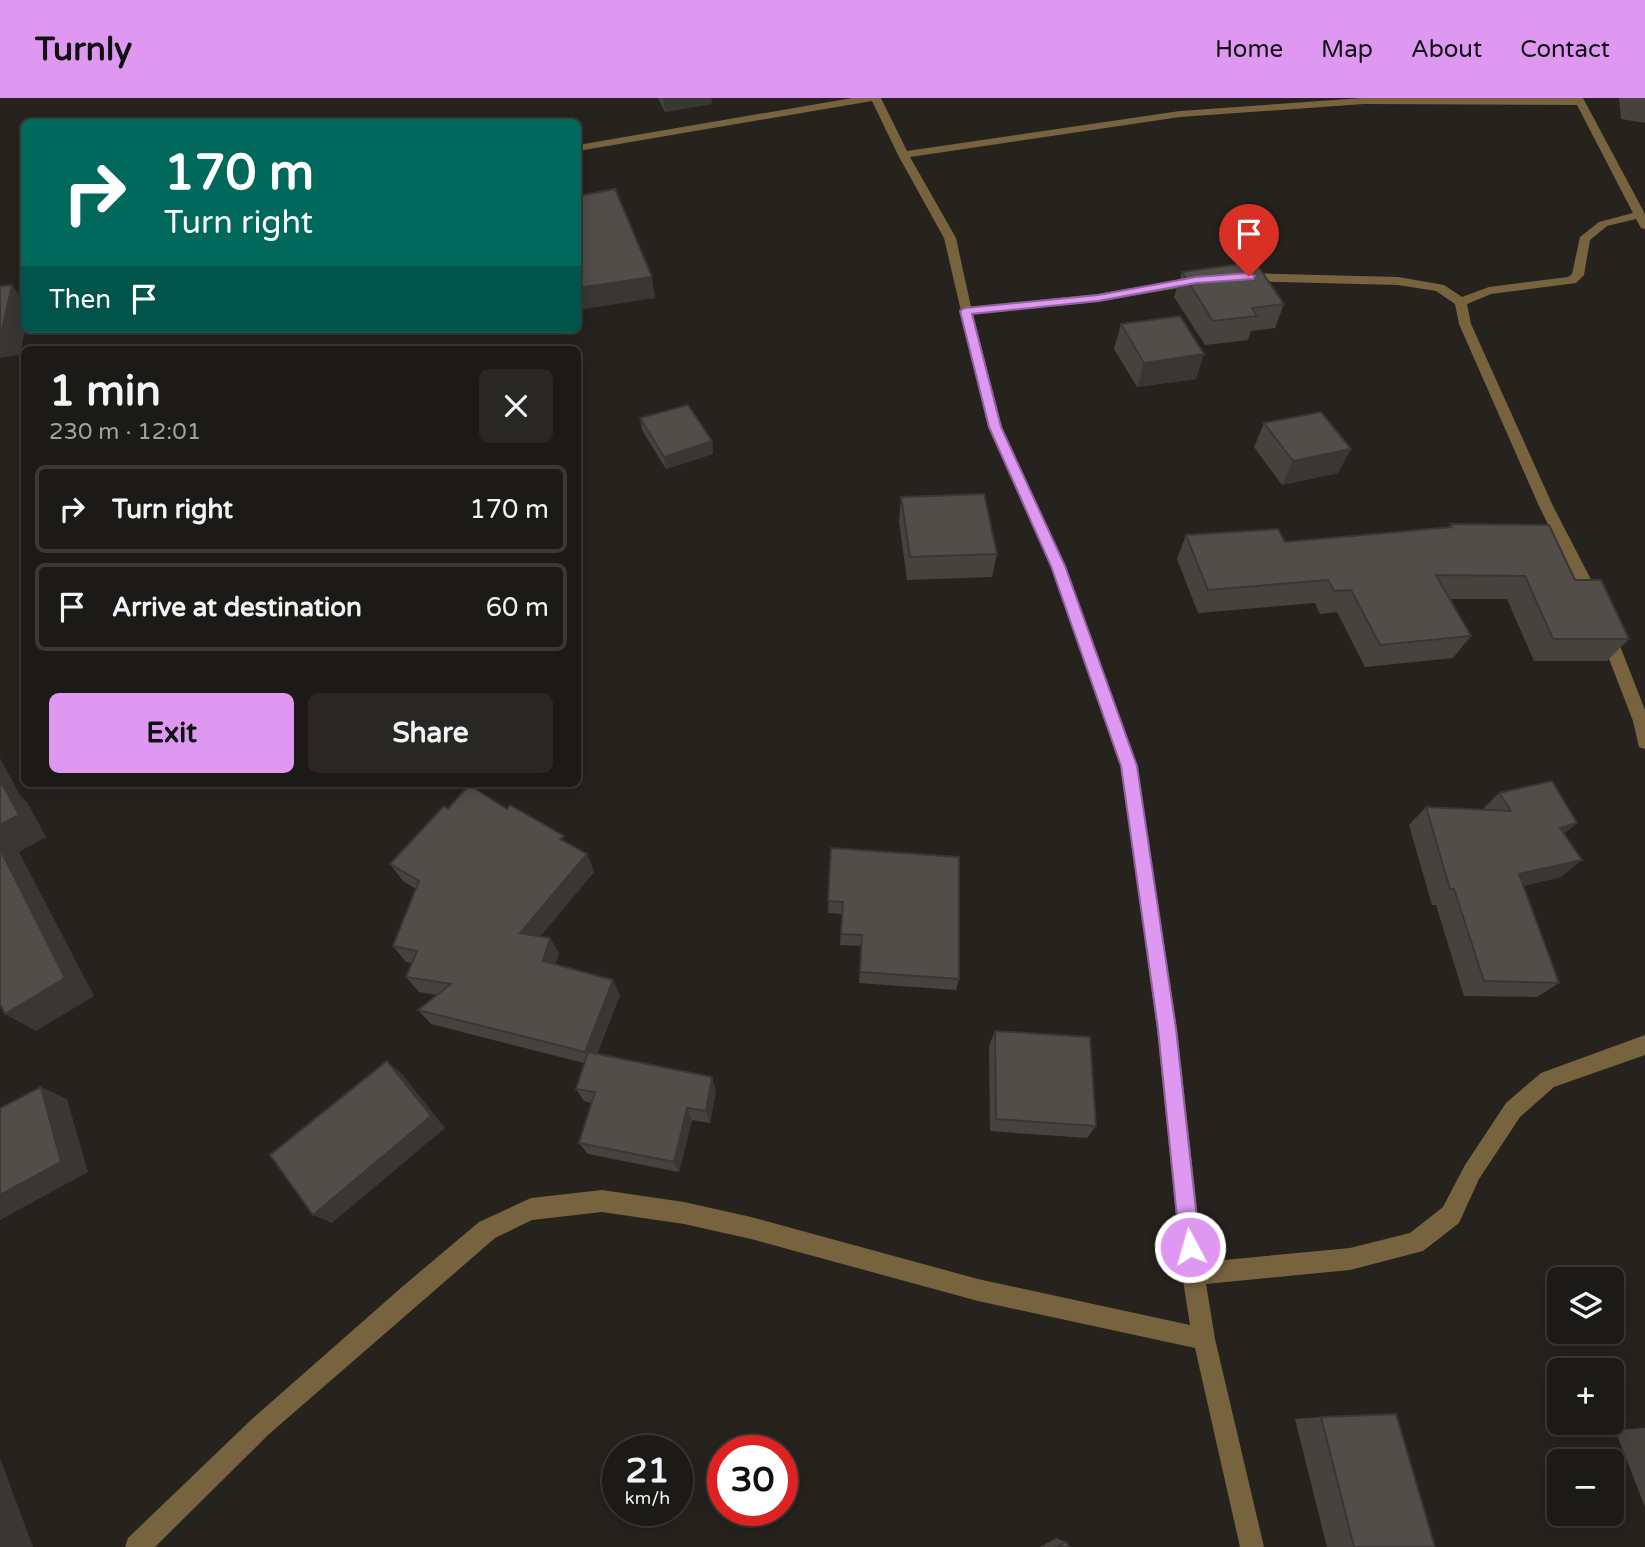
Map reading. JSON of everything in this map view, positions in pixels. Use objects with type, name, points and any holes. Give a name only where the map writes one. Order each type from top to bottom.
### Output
[{"type":"street","points":[[581,147],[870,98]]},
{"type":"street","points":[[876,98],[903,155],[950,238],[965,311],[995,427],[1058,566],[1129,766],[1167,1029],[1193,1275],[1204,1339],[1252,1547]]},
{"type":"street","points":[[903,155],[1180,114],[1364,101],[1579,100],[1642,220],[1602,224],[1584,239],[1578,275],[1572,280],[1489,291],[1461,302]]},
{"type":"street","points":[[1236,277],[1398,281],[1440,288],[1461,302],[1465,324],[1546,506],[1601,617],[1641,721],[1645,742]]},
{"type":"street","points":[[965,311],[1098,298],[1209,279]]},
{"type":"street","points":[[1193,1275],[1350,1259],[1415,1243],[1451,1214],[1472,1172],[1513,1110],[1548,1080],[1645,1045]]},
{"type":"street","points":[[138,1547],[260,1427],[410,1295],[487,1230],[531,1209],[602,1201],[684,1213],[751,1228],[978,1290],[1204,1339]]},
{"type":"building","points":[[615,189],[652,277],[581,288],[581,195]]},
{"type":"building","points":[[1255,262],[1284,304],[1252,308],[1257,316],[1213,321],[1182,272]]},
{"type":"building","points":[[12,285],[2,330],[0,331],[0,286]]},
{"type":"building","points":[[1180,316],[1204,354],[1144,363],[1121,324]]},
{"type":"building","points":[[688,405],[712,441],[664,457],[640,418]]},
{"type":"building","points":[[1321,412],[1351,449],[1293,461],[1264,423]]},
{"type":"building","points":[[984,494],[997,554],[910,557],[901,497]]},
{"type":"building","points":[[1451,524],[1549,525],[1575,580],[1601,580],[1629,639],[1553,639],[1525,576],[1436,575],[1471,636],[1380,645],[1351,590],[1334,591],[1328,580],[1208,590],[1186,535],[1278,529],[1285,542],[1452,527]]},
{"type":"building","points":[[0,780],[19,815],[0,825]]},
{"type":"building","points":[[1552,781],[1577,823],[1560,828],[1582,860],[1519,874],[1559,983],[1484,981],[1454,889],[1450,889],[1426,807],[1511,811],[1499,793]]},
{"type":"building","points":[[467,787],[472,787],[507,809],[510,805],[564,836],[560,839],[587,854],[520,933],[550,938],[543,961],[613,980],[585,1052],[418,1010],[451,984],[406,977],[417,951],[393,946],[419,881],[390,864],[444,806],[448,809]]},
{"type":"building","points":[[831,848],[959,857],[959,979],[860,972],[862,935],[841,934],[843,902],[828,901]]},
{"type":"building","points":[[0,849],[65,978],[5,1014],[0,1004]]},
{"type":"building","points":[[995,1031],[1090,1037],[1096,1126],[996,1119]]},
{"type":"building","points":[[588,1052],[712,1077],[706,1111],[687,1108],[674,1162],[579,1143],[595,1092],[576,1089]]},
{"type":"building","points":[[387,1061],[431,1116],[313,1215],[270,1155]]},
{"type":"building","points":[[41,1087],[61,1162],[0,1195],[0,1108]]},
{"type":"building","points":[[1396,1414],[1435,1547],[1354,1547],[1321,1417]]},
{"type":"route","points":[[1190,1247],[1167,1029],[1129,766],[1058,566],[995,427],[965,311],[1098,298],[1196,280],[1249,276]]}]
